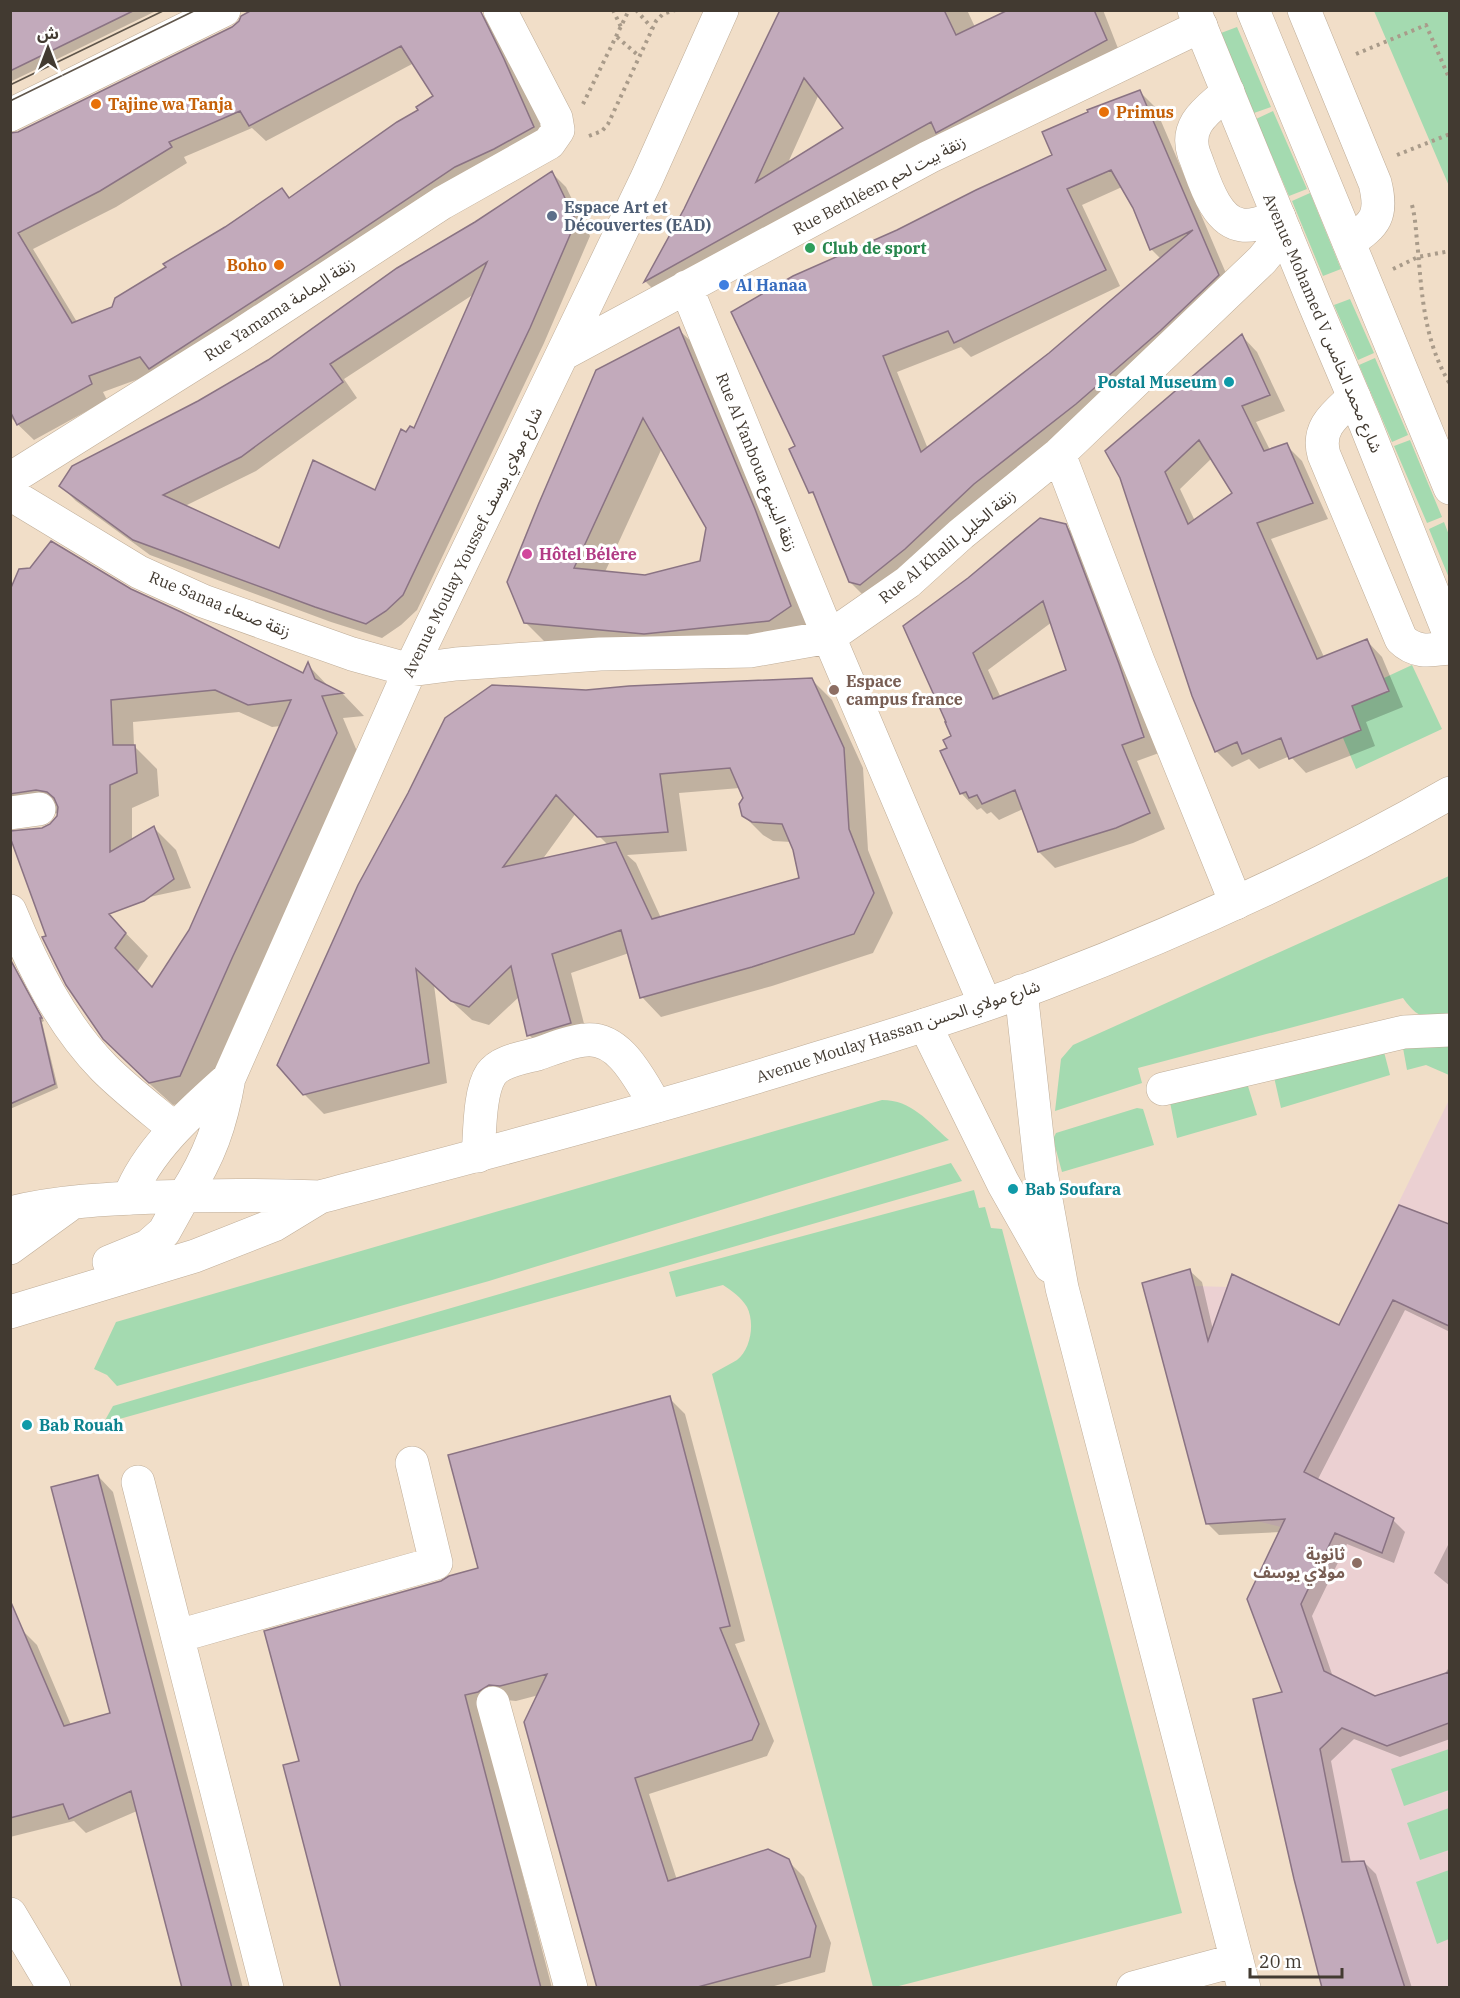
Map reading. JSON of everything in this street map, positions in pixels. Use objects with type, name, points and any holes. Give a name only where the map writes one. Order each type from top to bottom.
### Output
[{"type":"street","points":[[10,115],[224,10]]},
{"type":"street","points":[[500,10],[554,133]]},
{"type":"street","name":"Avenue Moulay Youssef شارع مولاي يوسف","points":[[10,1294],[82,1271],[148,1246],[164,1232],[199,1173],[221,1122],[229,1077],[410,670],[647,178],[722,10]]},
{"type":"street","points":[[1253,10],[1446,471]]},
{"type":"street","points":[[1304,10],[1375,183],[1378,196],[1379,206],[1371,226],[1349,242]]},
{"type":"street","name":"Rue Bethléem زنقة بيت لحم","points":[[562,354],[929,157],[1198,18]]},
{"type":"street","name":"Avenue Mohamed V شارع محمد الخامس","points":[[1198,18],[1354,397],[1449,636]]},
{"type":"street","points":[[1228,92],[1194,126],[1191,135],[1194,154],[1218,210],[1228,220],[1241,225],[1282,224]]},
{"type":"street","name":"Rue Yamama زنقة اليمامة","points":[[10,479],[240,335],[554,133]]},
{"type":"street","name":"Rue Al Khalil زنقة الخليل","points":[[410,670],[467,663],[600,654],[750,651],[829,637],[908,582],[961,534],[1059,454],[1262,260],[1282,224]]},
{"type":"street","name":"Rue Al Yanboua زنقة الينبوع","points":[[686,287],[829,637],[985,1004]]},
{"type":"street","points":[[1354,397],[1329,420],[1324,428],[1322,446],[1324,455],[1401,639],[1419,650],[1449,648]]},
{"type":"street","points":[[1059,454],[1138,661],[1236,903]]},
{"type":"street","name":"Rue Sanaa زنقة صنعاء","points":[[10,494],[139,572],[203,601],[342,650],[410,670]]},
{"type":"street","name":"Avenue Moulay Hassan شارع مولاي الحسن","points":[[10,1213],[38,1206],[129,1198],[264,1195],[320,1197],[656,1106],[925,1025],[1044,983],[1236,903],[1449,793]]},
{"type":"street","points":[[10,911],[27,952],[50,996],[80,1040],[118,1082],[174,1129]]},
{"type":"street","points":[[1021,991],[1041,1172],[1062,1288],[1241,1974],[1133,1988]]},
{"type":"street","points":[[925,1025],[1003,1183],[1062,1288]]},
{"type":"street","points":[[1163,1089],[1404,1032],[1449,1030]]},
{"type":"street","points":[[478,1156],[485,1087],[498,1066],[586,1040],[602,1042],[616,1048],[656,1106]]},
{"type":"street","name":"Avenue Moulay Youssef شارع مولاي يوسف","points":[[129,1198],[138,1179],[174,1129],[229,1077]]},
{"type":"street","name":"Avenue Moulay Hassan شارع مولاي الحسن","points":[[10,1312],[195,1256],[274,1225],[320,1197]]},
{"type":"street","points":[[10,1248],[74,1202]]},
{"type":"street","points":[[178,1636],[436,1563],[412,1463]]},
{"type":"street","points":[[138,1482],[267,1988]]},
{"type":"street","points":[[493,1703],[571,1988]]},
{"type":"street","points":[[10,1914],[54,1988]]},
{"type":"path","points":[[613,10],[621,27]]},
{"type":"path","points":[[554,133],[582,105],[629,10]]},
{"type":"path","points":[[636,10],[652,28]]},
{"type":"path","points":[[554,133],[593,135],[602,131],[608,124],[652,28],[663,14],[675,10]]},
{"type":"path","points":[[1350,56],[1426,25],[1449,81]]},
{"type":"path","points":[[617,36],[639,56]]},
{"type":"path","points":[[1392,157],[1449,134]]},
{"type":"path","points":[[1390,271],[1418,257],[1449,251]]},
{"type":"shaded area","name":"ثانوية مولاي يوسف","points":[[1449,1100],[1449,1987],[1324,1987],[1253,1699],[1282,1692],[1247,1599],[1281,1527],[1257,1521],[1206,1524],[1142,1283],[1190,1269],[1195,1286],[1227,1287],[1232,1274],[1339,1324]]},
{"type":"green space","points":[[1374,11],[1449,11],[1449,186]]},
{"type":"green space","points":[[1237,27],[1271,107],[1254,113],[1221,33]]},
{"type":"green space","points":[[1273,111],[1307,189],[1289,196],[1256,119]]},
{"type":"green space","points":[[1310,193],[1341,269],[1323,276],[1292,201]]},
{"type":"green space","points":[[1350,299],[1374,353],[1358,360],[1334,305]]},
{"type":"green space","points":[[1375,358],[1408,435],[1392,442],[1359,365]]},
{"type":"green space","points":[[1410,440],[1442,517],[1427,523],[1394,446]]},
{"type":"green space","points":[[1444,522],[1449,535],[1449,578],[1429,529]]},
{"type":"green space","points":[[1412,665],[1442,729],[1356,769],[1343,738],[1361,730],[1352,706],[1388,691],[1384,678]]},
{"type":"green space","points":[[1449,876],[1449,1020],[1418,1014],[1403,998],[1138,1068],[1142,1083],[1055,1111],[1061,1059],[1073,1045]]},
{"type":"green space","points":[[1449,1040],[1449,1075],[1426,1065],[1407,1070],[1403,1048]]},
{"type":"green space","points":[[1383,1048],[1390,1075],[1281,1108],[1274,1077]]},
{"type":"green space","points":[[1247,1083],[1257,1115],[1177,1138],[1170,1102]]},
{"type":"green space","points":[[882,1100],[893,1101],[911,1108],[949,1140],[489,1281],[117,1386],[107,1375],[94,1369],[116,1322]]},
{"type":"green space","points":[[1137,1108],[1143,1109],[1154,1145],[1062,1172],[1053,1139],[1056,1133]]},
{"type":"green space","points":[[951,1163],[962,1181],[656,1269],[104,1422],[113,1406]]},
{"type":"green space","points":[[974,1190],[979,1208],[985,1207],[991,1228],[1002,1229],[1182,1913],[895,1987],[873,1987],[712,1374],[742,1355],[748,1343],[751,1320],[742,1300],[723,1285],[676,1297],[669,1272]]},
{"type":"green space","points":[[1449,1749],[1449,1790],[1404,1806],[1391,1769]]},
{"type":"green space","points":[[1449,1808],[1449,1850],[1420,1860],[1407,1823]]},
{"type":"green space","points":[[1449,1870],[1449,1939],[1437,1944],[1416,1882]]},
{"type":"building","points":[[10,10],[135,10],[10,71]]},
{"type":"building","points":[[252,10],[480,10],[534,127],[455,167],[149,369],[140,357],[89,376],[92,384],[17,425],[10,411],[10,133],[18,132],[232,27],[241,16]],"holes":[[[401,46],[433,96],[416,107],[418,110],[397,122],[289,198],[282,188],[225,227],[163,264],[166,267],[115,298],[112,307],[72,323],[18,233],[100,191],[172,147],[169,142],[240,111],[249,126]]]},
{"type":"building","points":[[780,10],[944,10],[956,35],[1008,10],[1094,10],[1107,40],[936,133],[931,122],[644,282],[684,209]],"holes":[[[804,78],[843,128],[756,182]]]},
{"type":"building","points":[[1140,90],[1219,275],[1160,331],[1076,404],[974,484],[905,549],[860,585],[849,582],[813,492],[809,493],[789,449],[795,446],[731,312],[793,276],[897,230],[1052,155],[1042,132],[1088,112],[1087,110]],"holes":[[[1111,170],[1133,208],[1150,250],[1193,230],[1049,353],[921,452],[883,356],[948,331],[954,343],[1106,270],[1067,189]]]},
{"type":"building","points":[[552,171],[576,221],[530,328],[403,595],[386,611],[366,624],[133,540],[59,486],[72,466],[198,401],[268,360],[397,268],[475,222]],"holes":[[[487,262],[414,428],[410,426],[406,432],[401,429],[375,490],[313,460],[279,548],[163,495],[241,457],[343,382],[330,364]]]},
{"type":"building","points":[[679,327],[755,509],[791,606],[769,621],[644,634],[524,623],[507,582],[596,370]],"holes":[[[643,418],[706,528],[700,561],[645,575],[574,568]]]},
{"type":"building","points":[[1242,334],[1270,395],[1242,406],[1264,451],[1287,443],[1313,503],[1257,523],[1317,659],[1367,639],[1389,691],[1352,706],[1361,730],[1289,759],[1281,738],[1242,754],[1237,742],[1215,752],[1192,696],[1120,478],[1105,451]],"holes":[[[1199,440],[1232,493],[1188,524],[1165,472]]]},
{"type":"building","points":[[1040,518],[1066,524],[1144,737],[1122,745],[1150,813],[1116,828],[1038,852],[1015,790],[982,804],[977,795],[969,798],[966,792],[960,794],[940,751],[947,748],[943,740],[951,736],[903,626],[968,578]],"holes":[[[1043,601],[1066,670],[993,699],[973,653]]]},
{"type":"building","points":[[51,541],[131,589],[303,673],[308,662],[315,679],[343,693],[322,696],[337,733],[180,1076],[149,1083],[103,1039],[66,985],[42,937],[46,936],[10,837],[10,831],[42,828],[50,824],[57,816],[58,807],[54,798],[47,792],[36,790],[10,794],[10,590],[19,569],[30,568]],"holes":[[[215,690],[248,705],[291,700],[189,930],[152,987],[115,948],[126,933],[109,914],[144,901],[174,879],[154,826],[110,852],[110,785],[137,773],[135,745],[113,745],[111,700]]]},
{"type":"building","points":[[812,678],[844,748],[849,829],[874,893],[854,934],[752,967],[640,998],[621,930],[552,954],[571,1023],[527,1036],[511,966],[469,1007],[451,1001],[416,969],[429,1063],[303,1095],[277,1065],[358,885],[408,793],[445,718],[492,685],[586,690]],"holes":[[[730,768],[743,798],[739,804],[742,816],[752,822],[782,824],[793,850],[799,878],[652,919],[616,842],[503,867],[556,795],[597,837],[668,832],[660,774]]]},
{"type":"building","points":[[10,959],[42,1018],[40,1018],[55,1084],[10,1104]]},
{"type":"building","points":[[1399,1205],[1449,1224],[1449,1326],[1393,1300],[1304,1472],[1394,1518],[1382,1553],[1335,1533],[1301,1604],[1324,1671],[1375,1696],[1449,1672],[1449,1723],[1387,1746],[1342,1728],[1320,1749],[1342,1862],[1364,1861],[1405,1988],[1322,1988],[1294,1879],[1253,1699],[1282,1692],[1247,1599],[1285,1519],[1206,1524],[1142,1283],[1190,1269],[1208,1341],[1232,1274],[1339,1325]]},
{"type":"building","points":[[670,1396],[730,1626],[720,1628],[759,1724],[752,1740],[635,1778],[668,1881],[768,1849],[789,1859],[816,1926],[810,1957],[694,1988],[597,1988],[524,1722],[547,1674],[500,1686],[489,1685],[478,1692],[465,1695],[541,1988],[341,1988],[283,1765],[299,1761],[264,1631],[441,1581],[449,1576],[478,1568],[448,1455]]},
{"type":"building","points":[[98,1475],[232,1988],[182,1988],[131,1791],[69,1819],[63,1804],[10,1818],[10,1600],[64,1726],[110,1713],[51,1487]]},
{"type":"tram line","points":[[10,85],[165,10]]},
{"type":"tram line","points":[[10,101],[196,10]]},
{"type":"place","name":"Tajine wa Tanja","points":[[96,104]]},
{"type":"place","name":"Primus","points":[[1104,112]]},
{"type":"place","name":"Espace Art et Découvertes (EAD)","points":[[552,216]]},
{"type":"place","name":"Club de sport","points":[[810,248]]},
{"type":"place","name":"Boho","points":[[279,265]]},
{"type":"place","name":"Al Hanaa","points":[[724,285]]},
{"type":"place","name":"Postal Museum","points":[[1229,382]]},
{"type":"place","name":"Hôtel Bélère","points":[[527,554]]},
{"type":"place","name":"Espace campus france","points":[[834,690]]},
{"type":"place","name":"Bab Soufara","points":[[1013,1189]]},
{"type":"place","name":"Bab Rouah","points":[[27,1425]]},
{"type":"place","name":"ثانوية مولاي يوسف","points":[[1357,1563]]}]
